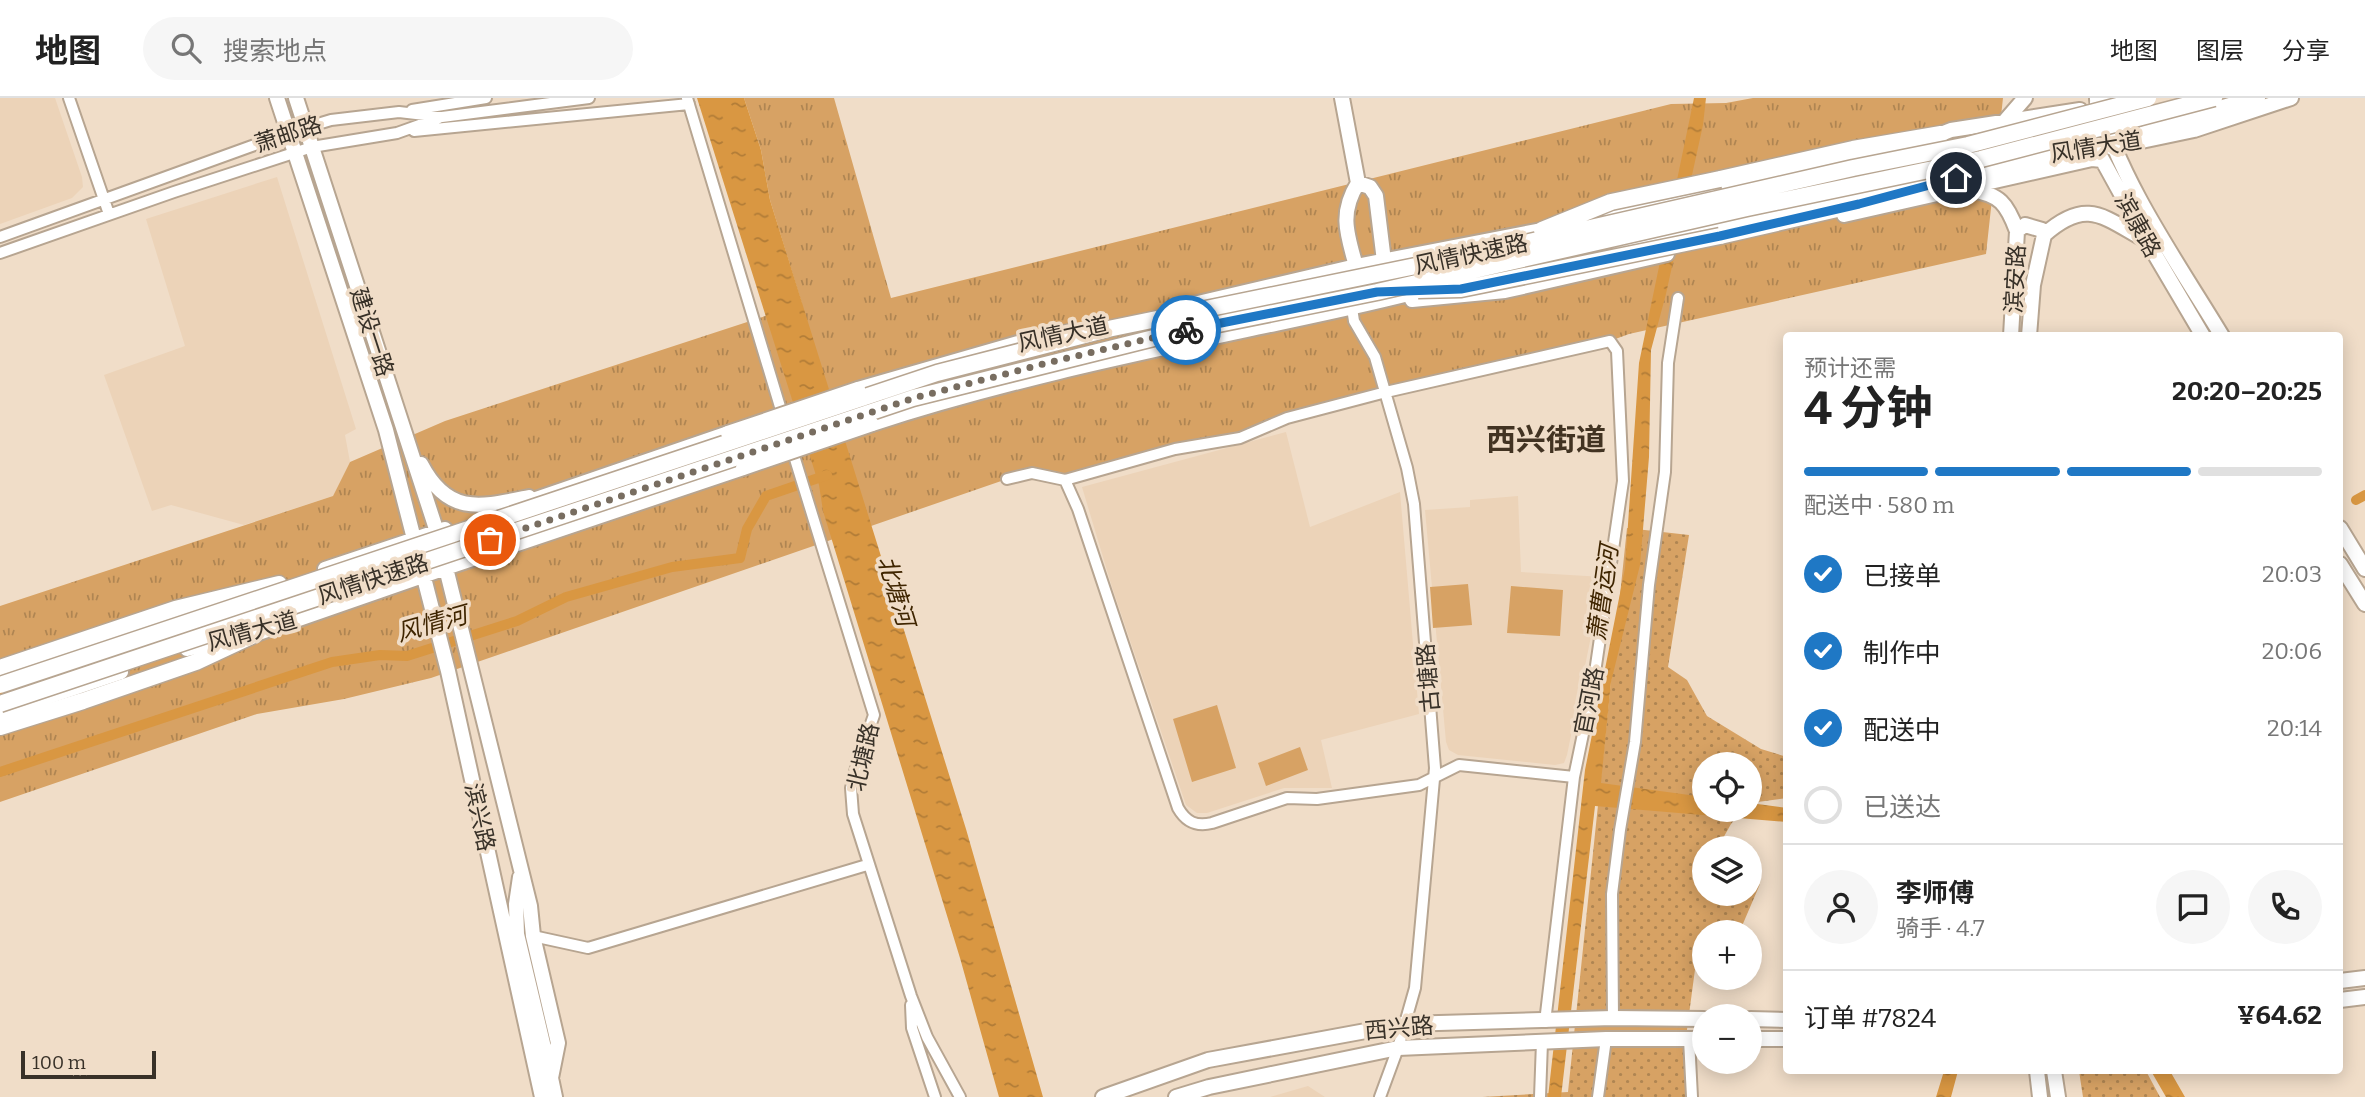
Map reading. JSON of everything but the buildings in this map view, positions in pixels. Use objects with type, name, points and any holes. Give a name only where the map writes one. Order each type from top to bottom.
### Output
[{"type":"highway","name":"风情快速路","points":[[0,685],[937,373],[1108,329],[1494,250],[1853,168],[1968,145],[2150,98]]},
{"type":"highway","name":"风情快速路","points":[[0,704],[914,398],[1174,332],[1375,298],[1747,208],[1981,159],[2213,98]]},
{"type":"highway","points":[[2110,140],[2257,98]]},
{"type":"highway","points":[[1494,250],[1611,202],[1718,184],[1853,149],[1941,134]]},
{"type":"highway","points":[[1375,298],[1461,289],[1720,236],[1859,204],[1919,187]]},
{"type":"highway","points":[[0,668],[175,609],[279,584]]},
{"type":"highway","points":[[0,727],[196,662],[256,634]]},
{"type":"main road","name":"建设一路","points":[[277,98],[386,430],[413,539]]},
{"type":"main road","name":"建设一路","points":[[296,98],[437,531],[446,568]]},
{"type":"main road","points":[[1342,98],[1358,183],[1349,197],[1346,214],[1346,233],[1356,266]]},
{"type":"main road","points":[[2005,121],[2025,98]]},
{"type":"main road","name":"风情大道","points":[[1941,134],[2101,100],[2141,102],[2150,98]]},
{"type":"main road","points":[[2110,140],[2213,98]]},
{"type":"main road","name":"风情大道","points":[[0,713],[197,645],[256,634],[924,407],[1089,365],[1350,307],[1375,298],[1478,280],[1856,193],[1919,187],[2110,140],[2194,130],[2291,98]]},
{"type":"main road","name":"滨康路","points":[[2101,100],[2110,140],[2160,234],[2220,332]]},
{"type":"main road","name":"滨康路","points":[[2079,104],[2102,160],[2201,332]]},
{"type":"main road","points":[[1375,298],[1505,291],[2092,159],[2102,160]]},
{"type":"main road","points":[[1358,183],[1370,187],[1376,195],[1384,261]]},
{"type":"main road","name":"风情大道","points":[[0,674],[279,584],[858,389],[1018,343],[1356,266],[1519,235],[1661,203],[1718,184]]},
{"type":"main road","points":[[1965,189],[1996,196],[2011,215],[2017,231]]},
{"type":"main road","points":[[2044,235],[2066,218],[2090,213],[2147,241]]},
{"type":"main road","name":"滨安路","points":[[2011,332],[2017,231],[2025,225],[2042,230],[2044,235],[2033,285],[2029,332]]},
{"type":"main road","points":[[403,427],[435,488],[453,499],[470,506],[488,505],[554,492]]},
{"type":"main road","points":[[2343,531],[2359,550],[2365,569]]},
{"type":"main road","name":"滨兴路","points":[[413,539],[448,671],[542,1097]]},
{"type":"main road","name":"滨兴路","points":[[446,568],[530,906],[533,936],[558,1043],[551,1078],[555,1097]]},
{"type":"main road","points":[[2343,569],[2365,604]]},
{"type":"main road","points":[[521,867],[516,904],[517,934],[551,1078]]},
{"type":"main road","points":[[2343,981],[2365,978]]},
{"type":"main road","points":[[2343,1000],[2365,997]]},
{"type":"main road","name":"西兴路","points":[[1103,1097],[1208,1060],[1404,1024],[1613,1018],[1692,1019]]},
{"type":"main road","points":[[1762,1019],[1783,1020]]},
{"type":"main road","name":"西兴路","points":[[1176,1097],[1398,1048],[1606,1039],[1689,1039]]},
{"type":"main road","points":[[1762,1039],[1783,1039]]},
{"type":"main road","points":[[2037,1074],[2040,1097]]},
{"type":"main road","points":[[2054,1074],[2058,1097]]},
{"type":"street","points":[[69,98],[109,214]]},
{"type":"street","points":[[399,112],[486,98]]},
{"type":"street","name":"萧邮路","points":[[0,237],[331,120],[399,112],[442,117],[589,98]]},
{"type":"street","points":[[0,253],[312,147],[397,133],[688,101]]},
{"type":"street","name":"北塘路","points":[[688,101],[874,715],[856,764],[851,788],[853,814],[911,996],[928,1037],[960,1097]]},
{"type":"street","points":[[397,133],[442,117]]},
{"type":"street","name":"古塘路","points":[[1356,266],[1348,282],[1350,307],[1354,321],[1375,357],[1407,468],[1414,504],[1436,768],[1433,776],[1415,988],[1398,1048],[1380,1097]]},
{"type":"street","points":[[1613,1018],[1612,894],[1635,743],[1649,585],[1665,472],[1668,363],[1678,299]]},
{"type":"street","name":"官河路","points":[[1386,392],[1610,341],[1617,351],[1623,481],[1593,686],[1574,777],[1547,1021]]},
{"type":"street","points":[[1007,480],[1032,472],[1065,480],[1175,449],[1240,438],[1287,418],[1386,392]]},
{"type":"street","points":[[1065,480],[1078,509],[1178,808],[1183,817],[1192,823],[1202,826],[1287,798],[1317,799],[1419,785],[1459,765],[1574,777]]},
{"type":"street","points":[[533,936],[588,948],[867,864]]},
{"type":"street","name":"北塘路","points":[[911,996],[912,1028],[935,1097]]},
{"type":"street","points":[[1598,1097],[1606,1039]]},
{"type":"street","points":[[1689,1039],[1692,1097]]},
{"type":"street","points":[[1540,1097],[1545,1042]]},
{"type":"shaded area","points":[[0,98],[55,98],[83,187],[72,198],[0,224]]},
{"type":"shaded area","points":[[277,177],[356,429],[345,435],[350,462],[333,496],[244,525],[171,505],[152,511],[104,375],[185,346],[146,219]]},
{"type":"shaded area","points":[[1286,432],[1310,527],[1400,492],[1419,714],[1321,740],[1332,788],[1284,788],[1207,813],[1197,813],[1186,805],[1112,587],[1082,487]]},
{"type":"shaded area","points":[[1518,496],[1521,572],[1603,577],[1567,755],[1564,763],[1555,765],[1458,755],[1449,750],[1446,742],[1425,510],[1470,507],[1470,500]]},
{"type":"shaded area","points":[[1308,1086],[1325,1097],[1270,1097]]},
{"type":"green space","points":[[744,98],[834,98],[891,298],[1671,104],[1726,103],[1753,98],[2003,98],[1986,254],[1386,392],[1240,438],[1065,480],[1007,479],[431,678],[344,699],[257,714],[0,802],[0,606],[333,496],[350,462],[445,421],[802,304],[770,200],[761,150]]},
{"type":"green space","points":[[1627,528],[1689,535],[1668,667],[1687,680],[1707,716],[1761,749],[1783,756],[1783,799],[1762,801],[1762,752],[1692,752],[1692,822],[1733,822],[1724,836],[1692,836],[1692,906],[1751,906],[1745,920],[1692,920],[1692,990],[1684,1052],[1687,1097],[1482,1097],[1568,1092]]},
{"type":"green space","points":[[1468,584],[1472,625],[1433,628],[1430,587]]},
{"type":"green space","points":[[1511,586],[1563,590],[1560,636],[1507,633]]},
{"type":"green space","points":[[1217,705],[1236,768],[1192,782],[1173,719]]},
{"type":"green space","points":[[1300,747],[1308,770],[1266,786],[1258,763]]},
{"type":"green space","points":[[2079,1074],[2148,1074],[2160,1097],[2083,1097]]},
{"type":"water","points":[[697,98],[744,98],[761,150],[770,200],[966,829],[1043,1097],[999,1097],[960,958],[823,511],[819,485]]},
{"type":"water","points":[[1694,98],[1706,98],[1703,125],[1651,350],[1649,457],[1640,565],[1611,682],[1601,783],[1692,795],[1692,814],[1595,806],[1561,1097],[1548,1097],[1585,770],[1625,568],[1639,363]]},
{"type":"water","points":[[1762,805],[1783,807],[1783,822],[1762,820]]},
{"type":"water","points":[[1943,1074],[1957,1074],[1951,1097],[1936,1097]]},
{"type":"water","points":[[2153,1074],[2172,1074],[2185,1097],[2166,1097]]},
{"type":"waterway","name":"风情河","points":[[0,772],[332,662],[380,655],[407,656],[517,621],[566,597],[672,567],[740,558],[747,529],[766,496],[827,475]]},
{"type":"waterway","points":[[2356,500],[2365,495]]},
{"type":"way so far","points":[[490,540],[914,398],[1093,351],[1186,330]]},
{"type":"district","name":"西兴街道","points":[[1546,440]]},
{"type":"route","points":[[1186,330],[1377,292],[1461,289],[1720,236],[1956,178]]},
{"type":"water label","name":"北塘河","points":[[896,591]]},
{"type":"water label","name":"萧曹运河","points":[[1603,593]]}]
